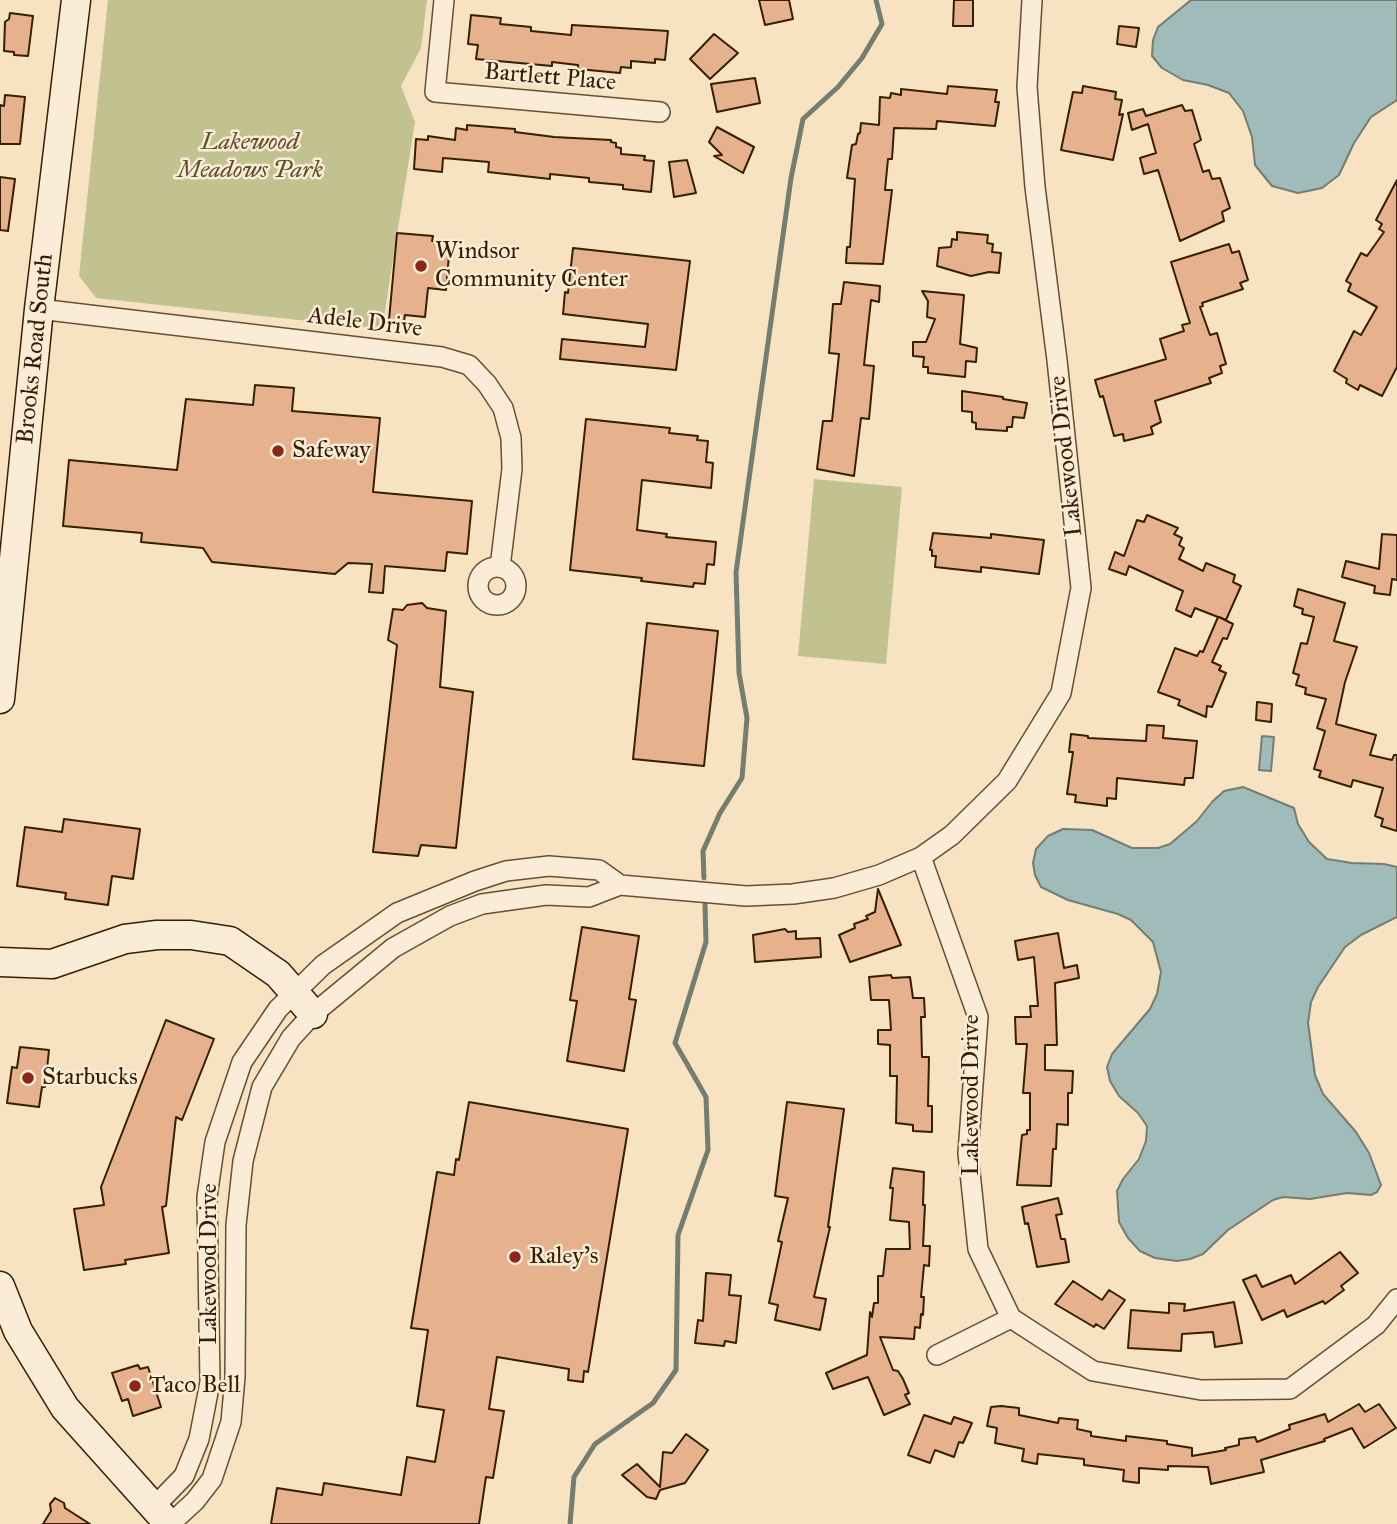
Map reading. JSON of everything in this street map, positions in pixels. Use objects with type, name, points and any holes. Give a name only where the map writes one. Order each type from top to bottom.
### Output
[{"type":"street","name":"Brooks Road South","points":[[0,699],[8,554],[76,0]]},
{"type":"street","name":"Bartlett Place","points":[[444,0],[435,92],[660,112]]},
{"type":"street","name":"Lakewood Drive","points":[[158,1520],[195,1501],[212,1479],[231,1422],[236,1377],[236,1225],[243,1161],[262,1087],[291,1038],[313,1014],[393,948],[450,916],[482,904],[546,895],[589,897],[620,885],[746,896],[793,894],[834,888],[879,875],[920,857],[952,835],[1007,781],[1062,693],[1081,588],[1033,166],[1027,87],[1032,0]]},
{"type":"street","name":"Adele Drive","points":[[39,309],[442,357],[469,365],[487,384],[503,408],[511,438],[511,474],[500,567]]},
{"type":"street","name":"Lakewood Drive","points":[[920,857],[978,1017],[968,1153],[978,1249],[1010,1318]]},
{"type":"street","name":"Lakewood Drive","points":[[158,1520],[184,1476],[199,1439],[210,1381],[207,1197],[215,1142],[243,1062],[278,1009],[323,965],[397,913],[475,881],[506,871],[549,866],[599,870],[620,885]]},
{"type":"street","points":[[0,962],[52,964],[125,939],[157,935],[191,935],[230,941],[278,974],[313,1014]]},
{"type":"street","points":[[0,1286],[18,1331],[65,1408],[158,1520]]},
{"type":"street","points":[[937,1354],[1010,1318],[1093,1371],[1201,1390],[1290,1389],[1376,1325],[1397,1299]]},
{"type":"green space","name":"Lakewood Meadows Park","points":[[108,0],[427,0],[421,48],[401,86],[415,122],[382,329],[96,298],[79,276]]},
{"type":"green space","points":[[814,479],[902,487],[886,664],[798,656]]},
{"type":"water","points":[[1191,0],[1397,0],[1397,100],[1371,117],[1354,143],[1339,175],[1322,188],[1298,193],[1272,186],[1255,165],[1252,137],[1243,111],[1229,93],[1183,80],[1162,68],[1152,56],[1153,40],[1158,27]]},
{"type":"water","points":[[1262,736],[1274,737],[1271,771],[1259,770]]},
{"type":"water","points":[[1243,787],[1294,808],[1298,824],[1309,842],[1327,859],[1397,867],[1397,917],[1361,935],[1345,947],[1318,987],[1311,1002],[1308,1023],[1315,1075],[1323,1094],[1356,1132],[1369,1153],[1381,1185],[1377,1192],[1371,1195],[1347,1193],[1310,1199],[1283,1197],[1273,1200],[1228,1230],[1203,1254],[1177,1261],[1155,1258],[1140,1251],[1119,1222],[1117,1191],[1139,1159],[1146,1141],[1147,1126],[1138,1113],[1119,1096],[1110,1081],[1107,1067],[1112,1054],[1150,1009],[1157,994],[1161,972],[1153,942],[1131,920],[1068,900],[1041,887],[1033,863],[1036,849],[1048,836],[1063,829],[1092,830],[1132,848],[1158,848],[1170,844],[1197,821],[1224,791]]},
{"type":"building","points":[[759,0],[789,0],[793,19],[765,25]]},
{"type":"building","points":[[954,0],[973,0],[973,26],[953,26]]},
{"type":"building","points":[[10,13],[33,16],[28,56],[4,51],[5,22]]},
{"type":"building","points":[[471,15],[501,18],[500,24],[531,27],[531,31],[571,35],[572,25],[668,31],[665,60],[655,59],[655,63],[631,61],[631,68],[621,67],[620,73],[578,69],[578,65],[552,62],[552,66],[476,59],[478,45],[468,44]]},
{"type":"building","points":[[1119,26],[1139,28],[1136,47],[1117,44]]},
{"type":"building","points":[[714,34],[738,53],[710,79],[690,59]]},
{"type":"building","points":[[755,78],[760,103],[717,112],[711,84]]},
{"type":"building","points":[[948,86],[997,90],[995,102],[999,102],[995,126],[937,121],[936,129],[894,128],[892,159],[888,159],[885,190],[892,190],[883,264],[846,263],[847,247],[850,247],[855,179],[847,178],[852,145],[856,144],[861,123],[879,125],[880,97],[890,98],[891,93],[901,95],[901,89],[947,94]]},
{"type":"building","points":[[1083,86],[1116,92],[1115,99],[1122,100],[1119,115],[1123,114],[1113,160],[1061,150],[1073,92],[1082,93]]},
{"type":"building","points":[[5,95],[25,97],[20,144],[0,144],[0,105],[4,106]]},
{"type":"building","points":[[1182,105],[1185,111],[1192,110],[1201,140],[1194,144],[1203,172],[1209,170],[1212,179],[1220,178],[1230,208],[1222,212],[1224,221],[1180,241],[1158,170],[1144,174],[1140,158],[1156,153],[1148,124],[1132,130],[1128,113],[1143,109],[1146,116]]},
{"type":"building","points":[[467,125],[515,129],[515,132],[554,137],[611,140],[616,143],[616,147],[621,148],[621,154],[645,156],[644,160],[654,161],[651,192],[623,189],[623,185],[589,182],[589,178],[550,174],[550,179],[488,172],[489,162],[443,158],[442,172],[414,169],[416,139],[428,140],[428,136],[455,140],[456,128],[467,130]]},
{"type":"building","points":[[717,127],[754,147],[743,173],[714,156],[722,155],[709,142]]},
{"type":"building","points":[[687,160],[696,193],[674,197],[669,162]]},
{"type":"building","points":[[0,177],[15,179],[8,231],[0,230]]},
{"type":"building","points":[[1397,180],[1397,367],[1382,396],[1360,385],[1358,390],[1334,371],[1354,331],[1361,335],[1377,307],[1348,291],[1351,284],[1346,281],[1361,253],[1367,256],[1384,232],[1379,229],[1382,224],[1376,220]]},
{"type":"building","points":[[957,232],[988,235],[987,243],[993,244],[992,252],[1001,253],[999,273],[971,276],[937,266],[939,248],[951,247],[952,239],[957,240]]},
{"type":"building","name":"Windsor Community Center","points":[[397,233],[433,236],[432,241],[450,243],[446,290],[428,288],[425,317],[405,315],[404,321],[389,320]]},
{"type":"building","points":[[1229,244],[1232,253],[1239,251],[1248,280],[1240,283],[1243,289],[1202,303],[1203,306],[1200,307],[1210,335],[1217,333],[1226,364],[1220,366],[1222,373],[1209,378],[1211,383],[1155,401],[1161,422],[1151,427],[1153,434],[1124,441],[1123,434],[1114,436],[1103,396],[1100,397],[1095,380],[1166,359],[1160,339],[1184,331],[1182,325],[1190,323],[1171,262]]},
{"type":"building","points":[[573,248],[690,261],[676,370],[560,359],[562,339],[645,347],[648,324],[563,314]]},
{"type":"building","points":[[844,282],[880,286],[879,302],[871,300],[864,365],[874,366],[869,419],[861,418],[854,476],[817,469],[823,421],[832,421],[839,354],[829,353],[833,304],[841,304]]},
{"type":"building","points":[[922,291],[964,295],[960,344],[977,348],[976,362],[966,361],[965,377],[928,373],[928,367],[923,367],[924,357],[913,356],[913,342],[926,342],[935,319],[927,317],[928,301]]},
{"type":"building","name":"Safeway","points":[[255,385],[294,388],[292,411],[380,418],[373,492],[472,501],[467,554],[447,552],[445,571],[385,566],[383,593],[369,592],[372,564],[348,563],[335,574],[212,562],[203,548],[141,542],[142,533],[63,526],[69,460],[177,470],[186,399],[253,405]]},
{"type":"building","points":[[962,391],[1027,403],[1024,418],[1013,417],[1012,427],[1007,427],[1007,431],[976,429],[976,423],[972,422],[972,412],[962,411]]},
{"type":"building","points":[[586,419],[670,428],[669,433],[698,436],[697,440],[708,441],[706,462],[713,463],[711,488],[642,480],[637,530],[667,534],[666,537],[716,542],[714,565],[707,564],[705,584],[694,583],[693,587],[570,570]]},
{"type":"building","points":[[1147,515],[1178,528],[1174,534],[1182,538],[1179,545],[1184,548],[1179,559],[1203,571],[1206,563],[1235,575],[1233,582],[1241,586],[1226,620],[1219,617],[1233,624],[1212,662],[1221,666],[1219,670],[1226,673],[1212,707],[1207,706],[1206,717],[1178,705],[1180,700],[1158,692],[1175,648],[1197,656],[1200,651],[1203,652],[1218,617],[1195,608],[1191,617],[1176,610],[1183,591],[1129,566],[1126,575],[1109,569],[1115,552],[1124,556],[1137,520],[1144,522]]},
{"type":"building","points":[[933,533],[991,538],[991,534],[1044,540],[1039,574],[981,567],[981,572],[935,567],[936,556],[932,556],[930,550]]},
{"type":"building","points":[[1382,534],[1397,535],[1397,580],[1392,579],[1390,595],[1374,593],[1375,586],[1342,577],[1346,561],[1379,569]]},
{"type":"building","points":[[1298,589],[1345,603],[1334,641],[1357,647],[1345,682],[1336,724],[1376,735],[1370,755],[1392,760],[1394,755],[1397,755],[1397,831],[1381,826],[1383,819],[1375,816],[1383,788],[1353,780],[1351,787],[1319,777],[1321,771],[1314,769],[1325,731],[1317,728],[1326,699],[1305,694],[1306,688],[1296,685],[1299,675],[1293,673],[1301,643],[1307,644],[1314,617],[1302,614],[1303,609],[1294,606]]},
{"type":"building","points":[[422,603],[427,608],[446,611],[440,687],[473,692],[456,848],[421,845],[418,856],[373,852],[397,645],[388,640],[393,609],[403,610],[407,605]]},
{"type":"building","points":[[647,623],[718,631],[704,766],[633,759]]},
{"type":"building","points":[[1257,702],[1272,704],[1271,722],[1256,720]]},
{"type":"building","points":[[1147,725],[1164,726],[1163,738],[1197,741],[1193,778],[1185,778],[1184,785],[1117,778],[1116,799],[1107,798],[1107,806],[1075,802],[1076,795],[1067,794],[1073,752],[1069,752],[1071,734],[1088,738],[1146,741]]},
{"type":"building","points":[[64,819],[140,829],[133,879],[112,876],[108,905],[65,899],[66,893],[17,886],[25,827],[62,832]]},
{"type":"building","points":[[878,889],[901,945],[850,962],[839,935],[855,928],[854,924],[868,919],[866,916],[875,912]]},
{"type":"building","points":[[582,927],[639,936],[629,999],[636,1000],[624,1071],[567,1061],[577,1001],[570,1000]]},
{"type":"building","points":[[785,929],[788,932],[796,931],[796,939],[820,938],[821,957],[755,962],[753,935]]},
{"type":"building","points":[[1058,933],[1064,968],[1077,965],[1079,978],[1055,983],[1057,1045],[1045,1045],[1045,1070],[1073,1071],[1072,1093],[1068,1093],[1068,1125],[1057,1124],[1051,1186],[1017,1185],[1022,1135],[1030,1130],[1030,1093],[1023,1093],[1027,1044],[1016,1044],[1015,1017],[1031,1017],[1030,1006],[1038,1006],[1034,957],[1018,960],[1015,941]]},
{"type":"building","points":[[891,975],[892,978],[910,977],[913,998],[924,998],[925,1017],[921,1017],[922,1057],[929,1057],[928,1106],[932,1106],[932,1132],[913,1131],[913,1125],[896,1123],[897,1076],[890,1076],[890,1045],[878,1044],[878,1030],[891,1030],[889,1000],[871,1000],[869,977]]},
{"type":"building","points":[[166,1020],[214,1039],[182,1120],[176,1117],[166,1206],[162,1207],[169,1253],[125,1260],[126,1264],[84,1270],[74,1209],[104,1205],[101,1187]]},
{"type":"building","name":"Starbucks","points":[[20,1047],[49,1050],[45,1087],[42,1087],[39,1107],[7,1103],[12,1067],[17,1068]]},
{"type":"building","points":[[469,1102],[628,1129],[588,1372],[584,1371],[583,1382],[568,1380],[569,1369],[497,1357],[489,1409],[504,1411],[493,1478],[486,1477],[479,1524],[271,1524],[277,1488],[322,1495],[324,1483],[401,1495],[407,1457],[435,1462],[444,1410],[417,1406],[428,1330],[411,1328],[437,1172],[454,1175]]},
{"type":"building","points":[[787,1102],[844,1109],[830,1227],[814,1297],[826,1299],[820,1330],[775,1320],[778,1305],[769,1303],[782,1242],[778,1241],[788,1198],[775,1196]]},
{"type":"building","points":[[893,1168],[924,1172],[923,1246],[930,1246],[929,1266],[924,1265],[921,1297],[924,1297],[923,1315],[921,1314],[920,1328],[915,1327],[914,1339],[880,1337],[893,1370],[898,1371],[903,1379],[909,1393],[905,1395],[910,1404],[884,1415],[868,1377],[833,1389],[826,1373],[867,1355],[870,1312],[872,1317],[874,1303],[878,1303],[878,1276],[883,1276],[886,1249],[910,1249],[909,1222],[890,1220]]},
{"type":"building","points":[[1058,1198],[1062,1214],[1056,1215],[1061,1239],[1065,1239],[1069,1262],[1037,1267],[1022,1207]]},
{"type":"building","points":[[1340,1252],[1358,1273],[1341,1286],[1344,1290],[1325,1304],[1323,1301],[1287,1317],[1284,1310],[1262,1320],[1243,1280],[1256,1275],[1262,1287],[1291,1275],[1295,1284]]},
{"type":"building","points":[[706,1273],[731,1275],[729,1295],[741,1296],[736,1343],[725,1341],[724,1346],[695,1343],[698,1320],[703,1321]]},
{"type":"building","points":[[1073,1281],[1102,1300],[1109,1290],[1125,1300],[1104,1329],[1096,1324],[1094,1327],[1055,1304]]},
{"type":"building","points":[[1234,1302],[1242,1343],[1215,1347],[1213,1332],[1182,1334],[1181,1351],[1128,1348],[1131,1310],[1169,1313],[1169,1303],[1185,1304],[1184,1311]]},
{"type":"building","name":"Taco Bell","points":[[138,1365],[140,1369],[148,1367],[161,1407],[133,1416],[128,1399],[122,1401],[112,1373]]},
{"type":"building","points":[[1359,1404],[1365,1412],[1379,1404],[1396,1428],[1364,1448],[1352,1428],[1324,1439],[1325,1441],[1261,1460],[1264,1472],[1211,1484],[1208,1467],[1168,1466],[1168,1470],[1139,1468],[1139,1483],[1123,1481],[1124,1470],[1084,1465],[1084,1459],[1038,1454],[1037,1464],[1022,1461],[1024,1449],[995,1443],[997,1428],[987,1426],[991,1407],[1019,1408],[1019,1415],[1058,1423],[1059,1418],[1078,1420],[1077,1429],[1091,1432],[1091,1436],[1126,1441],[1126,1436],[1167,1441],[1167,1444],[1192,1448],[1192,1456],[1226,1450],[1225,1448],[1239,1445],[1239,1439],[1255,1437],[1257,1442],[1290,1429],[1289,1425],[1325,1414],[1328,1422]]},
{"type":"building","points":[[924,1415],[951,1424],[954,1417],[972,1423],[963,1443],[959,1442],[954,1457],[935,1450],[930,1463],[908,1455]]},
{"type":"building","points":[[686,1434],[708,1450],[685,1483],[660,1490],[656,1499],[647,1497],[622,1475],[637,1464],[660,1487],[663,1452],[672,1453]]},
{"type":"building","points":[[55,1498],[64,1503],[65,1508],[90,1524],[43,1524]]},
{"type":"waterway","points":[[704,878],[703,851],[720,813],[742,778],[747,718],[739,673],[736,572],[791,178],[803,119],[838,87],[862,58],[882,24],[876,0]]},
{"type":"waterway","points":[[570,1524],[574,1477],[595,1444],[653,1403],[676,1370],[678,1235],[708,1150],[706,1097],[675,1043],[706,942],[705,905]]},
{"type":"place","name":"Windsor Community Center","points":[[421,266]]},
{"type":"place","name":"Safeway","points":[[278,451]]},
{"type":"place","name":"Starbucks","points":[[28,1078]]},
{"type":"place","name":"Raley's","points":[[515,1257]]},
{"type":"place","name":"Taco Bell","points":[[135,1386]]}]
